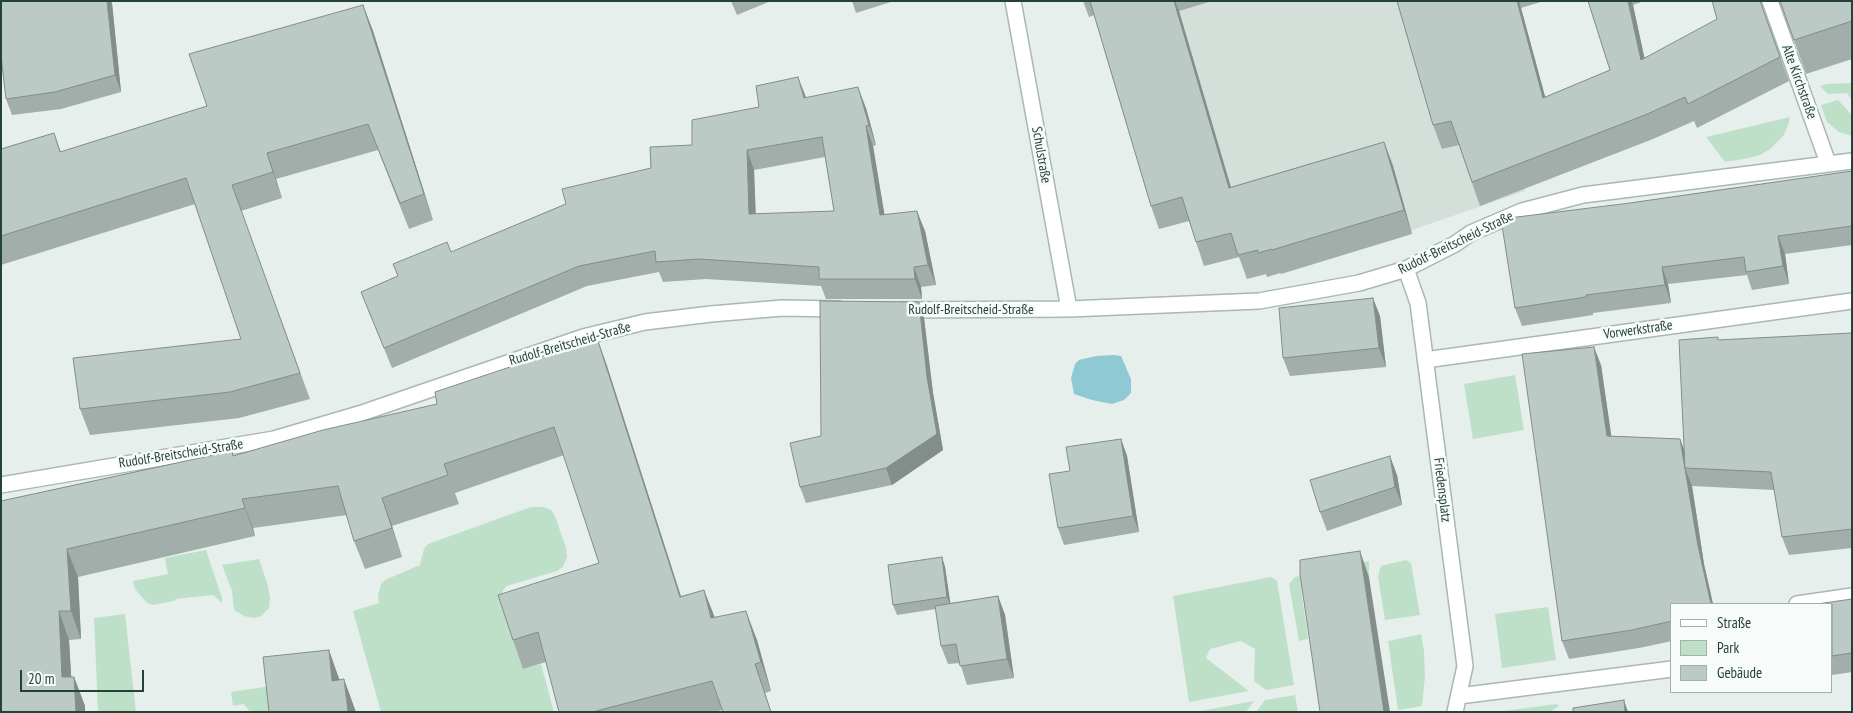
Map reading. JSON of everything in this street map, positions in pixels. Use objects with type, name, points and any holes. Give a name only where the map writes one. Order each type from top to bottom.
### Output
[{"type":"street","name":"Schulstraße","points":[[1013,1],[1069,310]]},
{"type":"street","name":"Alte Kirchstraße","points":[[1770,1],[1828,163]]},
{"type":"street","name":"Rudolf-Breitscheid-Straße","points":[[884,310],[1069,310],[1260,301],[1359,283],[1406,269],[1455,244],[1471,233],[1522,211],[1583,195],[1852,161]]},
{"type":"street","name":"Friedensplatz","points":[[1406,269],[1418,303],[1465,666],[1456,712]]},
{"type":"street","name":"Vorwerkstraße","points":[[1425,360],[1852,301]]},
{"type":"street","name":"Rudolf-Breitscheid-Straße","points":[[1,485],[274,439],[359,414],[583,337],[645,322],[782,308],[855,309]]},
{"type":"street","points":[[1804,603],[1852,596]]},
{"type":"street","points":[[1460,696],[1670,669]]},
{"type":"shaded area","points":[[1084,1],[1470,1],[1525,191],[1412,230],[1412,234],[1267,277],[1266,274],[1247,279],[1240,257],[1204,266],[1192,220],[1159,229],[1096,15],[1089,17]]},
{"type":"green space","points":[[1852,83],[1852,100],[1847,93],[1828,94],[1820,86],[1827,84]]},
{"type":"green space","points":[[1838,100],[1852,115],[1852,136],[1839,132],[1827,122],[1821,105]]},
{"type":"green space","points":[[1790,117],[1784,135],[1770,149],[1760,155],[1749,158],[1725,162],[1706,137]]},
{"type":"green space","points":[[1515,375],[1524,430],[1473,439],[1464,384]]},
{"type":"green space","points":[[531,507],[543,507],[551,510],[555,516],[566,548],[567,557],[563,567],[557,571],[507,586],[503,590],[502,595],[523,669],[541,664],[554,712],[381,712],[353,611],[379,603],[378,596],[381,584],[385,580],[420,565],[424,549],[428,544]]},
{"type":"green space","points":[[206,550],[222,603],[213,595],[176,599],[153,605],[147,603],[135,589],[133,581],[168,574],[165,558]]},
{"type":"green space","points":[[259,559],[270,598],[269,608],[261,616],[254,618],[244,616],[234,610],[232,591],[222,565]]},
{"type":"green space","points":[[1406,560],[1411,563],[1420,615],[1385,620],[1378,577],[1381,566]]},
{"type":"green space","points":[[1369,561],[1369,577],[1307,586],[1301,589],[1308,639],[1299,641],[1289,584],[1295,577]]},
{"type":"green space","points":[[1271,577],[1277,581],[1294,685],[1266,690],[1254,681],[1255,649],[1241,641],[1210,649],[1206,658],[1249,691],[1189,702],[1173,596]]},
{"type":"green space","points":[[1548,607],[1556,660],[1502,668],[1495,614]]},
{"type":"green space","points":[[125,614],[136,712],[98,712],[94,618]]},
{"type":"green space","points":[[1421,634],[1425,676],[1422,706],[1398,710],[1388,641]]},
{"type":"green space","points":[[271,686],[277,712],[250,712],[244,704],[233,706],[231,692]]},
{"type":"green space","points":[[1295,695],[1298,712],[1256,712],[1265,700]]},
{"type":"green space","points":[[1254,701],[1246,712],[1196,712]]},
{"type":"green space","points":[[1557,704],[1559,706],[1550,712],[1495,712]]},
{"type":"water","points":[[1096,356],[1121,356],[1131,379],[1131,393],[1124,400],[1112,404],[1074,394],[1071,378],[1075,364],[1079,360]]},
{"type":"building","points":[[1,1],[107,1],[115,75],[55,92],[6,99],[1,56]]},
{"type":"building","points":[[1090,1],[1174,1],[1229,188],[1384,142],[1404,210],[1258,253],[1258,250],[1238,255],[1231,233],[1196,242],[1182,197],[1151,206]]},
{"type":"building","points":[[1397,1],[1517,1],[1543,98],[1610,70],[1588,1],[1628,1],[1641,60],[1717,19],[1712,1],[1760,1],[1780,57],[1688,104],[1685,97],[1645,115],[1472,182],[1451,121],[1433,125]]},
{"type":"building","points":[[1780,1],[1852,1],[1852,21],[1794,40]]},
{"type":"building","points":[[363,5],[424,194],[400,203],[368,124],[267,153],[273,172],[232,185],[300,373],[230,392],[80,409],[73,358],[241,339],[186,178],[1,236],[1,149],[54,133],[60,152],[207,106],[189,54]]},
{"type":"building","points":[[798,77],[804,98],[858,87],[869,125],[866,126],[880,215],[917,211],[928,265],[914,267],[915,279],[819,279],[819,267],[699,259],[656,262],[655,251],[579,266],[384,348],[361,292],[398,276],[393,264],[447,242],[451,252],[566,204],[562,189],[651,168],[650,147],[692,145],[692,120],[759,107],[756,86]],"holes":[[[822,137],[834,211],[749,214],[747,150]]]},
{"type":"building","points":[[1852,171],[1852,226],[1778,236],[1783,266],[1746,272],[1744,257],[1662,267],[1665,285],[1586,295],[1586,297],[1515,308],[1501,219],[1630,203]]},
{"type":"building","points":[[1373,298],[1379,348],[1283,358],[1279,308]]},
{"type":"building","points":[[820,301],[919,302],[927,377],[937,434],[886,468],[800,487],[790,443],[821,436]]},
{"type":"building","points":[[1852,333],[1852,529],[1782,537],[1771,472],[1685,468],[1679,340],[1718,337],[1718,340]]},
{"type":"building","points":[[597,338],[680,597],[704,590],[711,618],[746,611],[761,662],[755,664],[771,712],[723,712],[712,681],[596,712],[559,712],[538,632],[513,640],[498,595],[599,563],[554,427],[444,464],[448,475],[382,498],[392,528],[354,541],[338,486],[242,499],[245,508],[67,549],[71,611],[59,611],[62,677],[74,677],[76,712],[1,712],[1,501],[232,451],[233,456],[323,430],[437,404],[435,392]]},
{"type":"building","points":[[1594,347],[1607,436],[1680,439],[1698,546],[1711,603],[1670,603],[1670,621],[1632,630],[1562,641],[1522,354]]},
{"type":"building","points":[[1121,439],[1133,516],[1058,528],[1049,474],[1070,471],[1066,447]]},
{"type":"building","points":[[1390,456],[1395,487],[1320,512],[1310,480]]},
{"type":"building","points":[[1360,551],[1384,712],[1320,712],[1300,574],[1300,560]]},
{"type":"building","points":[[942,557],[947,597],[893,605],[888,565]]},
{"type":"building","points":[[998,596],[1007,659],[960,666],[956,644],[941,646],[935,606]]},
{"type":"building","points":[[1852,599],[1852,653],[1833,656],[1833,603],[1824,603]]},
{"type":"building","points":[[329,650],[332,681],[344,679],[348,712],[269,712],[263,657]]},
{"type":"building","points":[[1624,700],[1625,712],[1573,712],[1573,708]]}]
